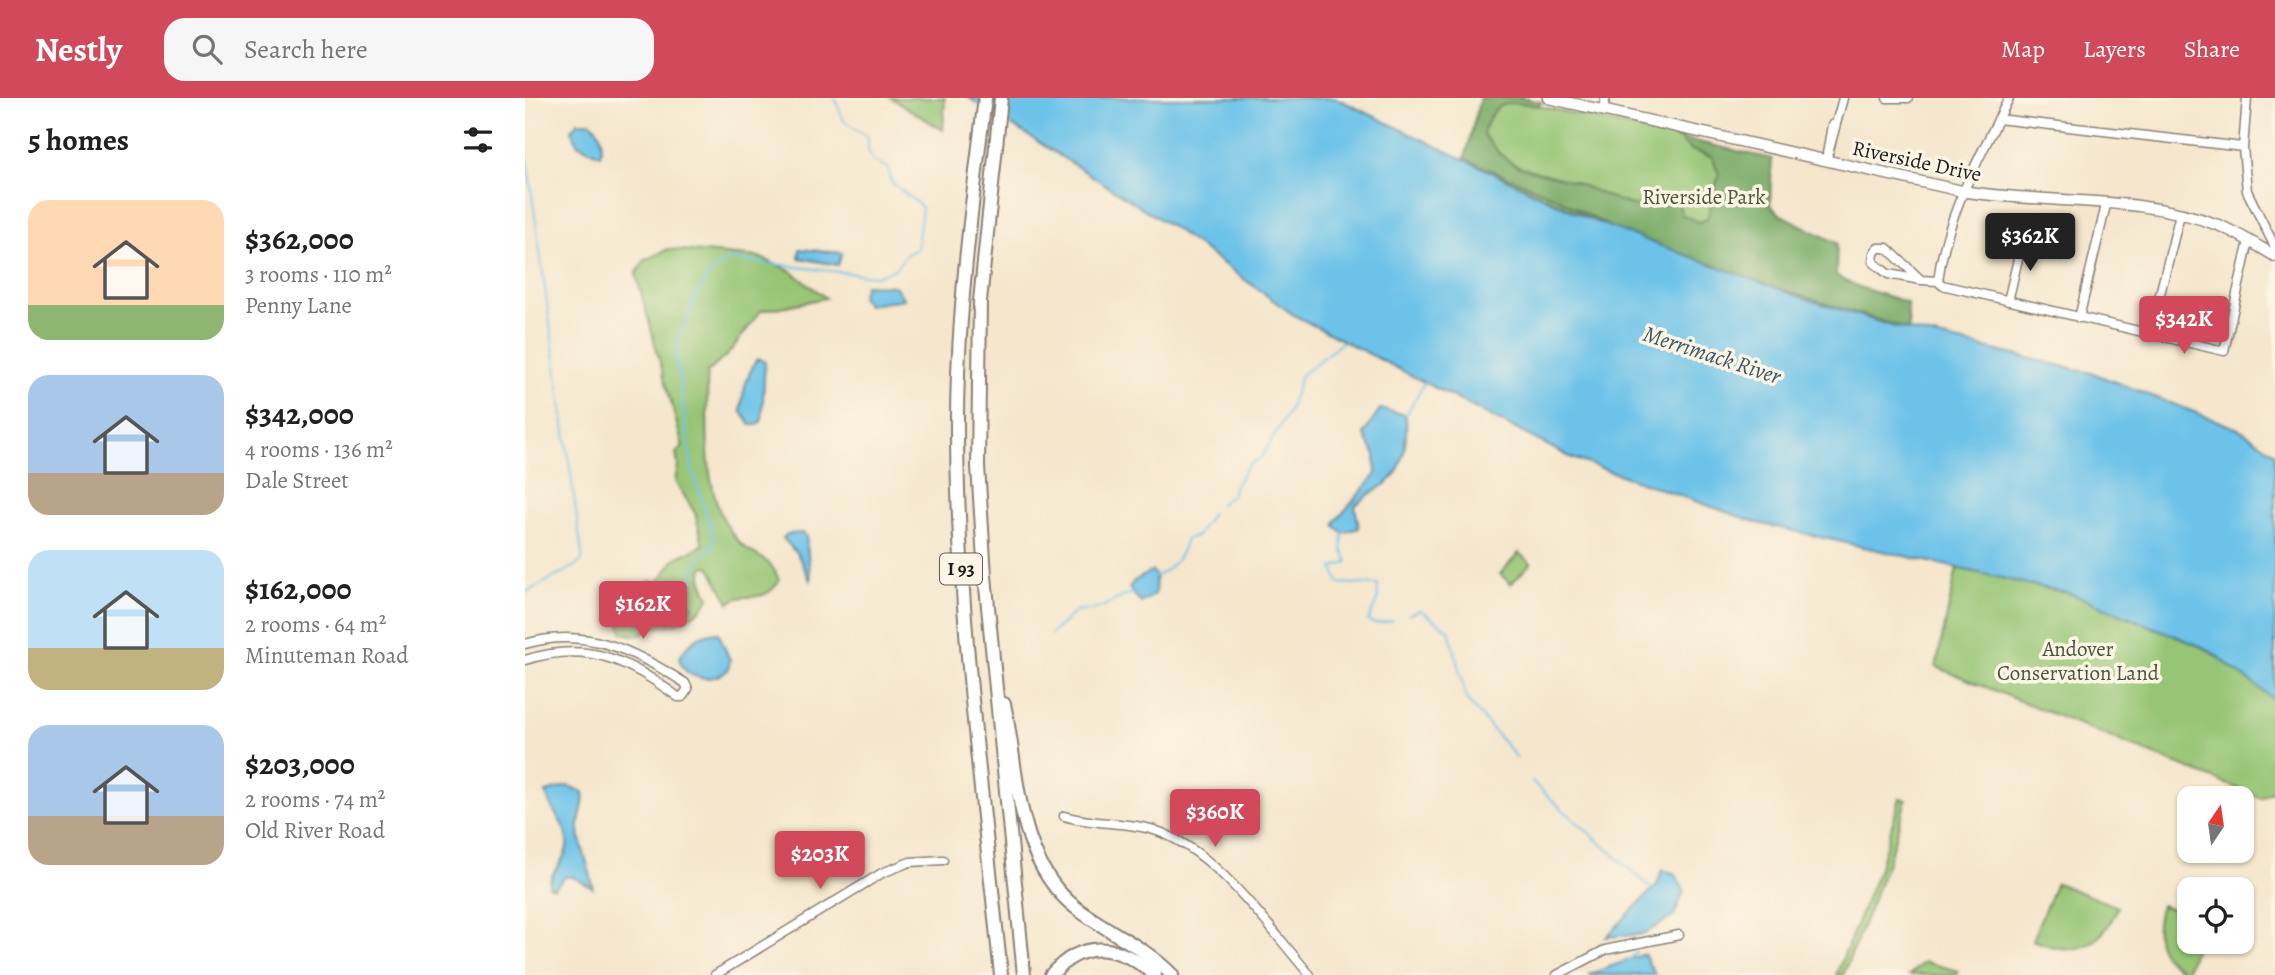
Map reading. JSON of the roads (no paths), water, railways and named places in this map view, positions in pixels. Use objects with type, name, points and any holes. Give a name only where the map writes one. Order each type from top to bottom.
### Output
[{"type":"highway","name":"I 93","points":[[985,98],[961,313],[958,498],[965,610],[1001,975]]},
{"type":"highway","name":"I 93","points":[[1001,98],[980,301],[977,403],[979,504],[1024,975]]},
{"type":"highway","points":[[991,644],[1025,818],[1042,870],[1076,907],[1146,951],[1172,975]]},
{"type":"highway","points":[[1051,975],[1069,958],[1093,950],[1109,950],[1133,957],[1155,975]]},
{"type":"main road","name":"Riverside Drive","points":[[1548,98],[1962,191],[2180,214],[2217,225],[2275,256]]},
{"type":"street","points":[[1602,110],[1606,98]]},
{"type":"street","points":[[1826,162],[1840,98]]},
{"type":"street","points":[[1888,98],[1908,98]]},
{"type":"street","points":[[1938,281],[1962,191],[2009,98]]},
{"type":"street","points":[[2247,98],[2243,148],[2247,191],[2275,247]]},
{"type":"street","points":[[1998,119],[2243,148]]},
{"type":"street","points":[[2079,318],[2106,205]]},
{"type":"street","points":[[2150,334],[2180,214]]},
{"type":"street","points":[[2008,301],[2023,238]]},
{"type":"street","points":[[1921,280],[1889,249],[1880,248],[1874,253],[1873,262],[1883,272],[1921,280],[1938,281],[1946,287],[2224,351],[2249,241]]},
{"type":"street","points":[[525,644],[564,638],[608,642],[651,660],[685,683],[688,689],[682,697],[677,697],[641,670],[595,653],[560,652],[525,660]]},
{"type":"street","points":[[1065,816],[1138,825],[1159,831],[1189,848],[1234,887],[1310,975]]},
{"type":"street","points":[[715,975],[828,903],[894,867],[927,859],[943,860]]},
{"type":"street","points":[[1557,975],[1605,950],[1678,935]]},
{"type":"water","name":"Merrimack River","points":[[969,98],[1336,98],[1591,220],[1803,298],[1895,327],[2092,373],[2241,430],[2275,453],[2275,700],[2207,649],[2072,594],[1758,523],[1572,458],[1295,316],[1175,229]]},
{"type":"water","points":[[578,122],[591,122],[597,129],[602,141],[600,155],[577,144],[571,130]]},
{"type":"water","points":[[800,249],[842,253],[838,265],[799,258]]},
{"type":"water","points":[[865,285],[895,286],[904,299],[868,305],[861,297]]},
{"type":"water","points":[[756,360],[765,362],[762,420],[758,425],[751,425],[741,411],[743,397],[753,366]]},
{"type":"water","points":[[1380,409],[1406,415],[1402,461],[1387,483],[1355,506],[1359,528],[1343,533],[1335,526],[1336,521],[1376,474],[1375,455],[1364,434]]},
{"type":"water","points":[[803,533],[806,536],[811,582],[798,555],[783,538],[787,534]]},
{"type":"water","points":[[1152,571],[1156,576],[1155,594],[1141,603],[1129,588],[1134,581]]},
{"type":"water","points":[[650,581],[655,582],[655,585],[635,612],[628,613],[631,598]]},
{"type":"water","points":[[687,601],[693,607],[689,612],[673,617],[675,609]]},
{"type":"water","points":[[718,632],[730,660],[728,670],[707,678],[700,678],[687,671],[679,658],[687,647],[695,639]]},
{"type":"water","points":[[568,786],[583,792],[579,829],[593,888],[573,877],[565,877],[554,888],[549,886],[566,852],[567,839],[546,792]]},
{"type":"water","points":[[1662,870],[1674,873],[1684,890],[1674,916],[1644,934],[1606,937],[1657,885]]},
{"type":"water","points":[[1644,954],[1655,975],[1588,975]]},
{"type":"waterway","points":[[687,601],[696,566],[709,551],[714,538],[692,470],[677,360],[678,340],[699,290],[709,274],[729,259],[875,276],[895,269],[907,254],[917,249],[922,207],[891,182],[888,168],[873,161],[868,150],[868,137],[843,120],[835,98]]},
{"type":"waterway","points":[[525,144],[582,554],[582,561],[575,566],[525,593]]},
{"type":"waterway","points":[[1220,504],[1232,495],[1248,465],[1261,458],[1289,411],[1301,375],[1345,340]]},
{"type":"waterway","points":[[1406,415],[1426,380]]},
{"type":"waterway","points":[[1156,576],[1172,566],[1186,539],[1197,536],[1212,513]]},
{"type":"waterway","points":[[1343,531],[1342,549],[1348,562],[1333,568],[1339,583],[1378,585],[1378,598],[1368,621],[1375,624],[1392,621]]},
{"type":"waterway","points":[[1051,634],[1077,610],[1094,609],[1134,593]]},
{"type":"waterway","points":[[1408,615],[1420,610],[1449,630],[1467,700],[1517,758]]},
{"type":"waterway","points":[[1532,782],[1652,889]]},
{"type":"waterway","points":[[1629,961],[1636,952]]},
{"type":"park label","name":"Riverside Park","points":[[1704,197]]},
{"type":"park label","name":"Andover Conservation Land","points":[[2078,661]]}]
